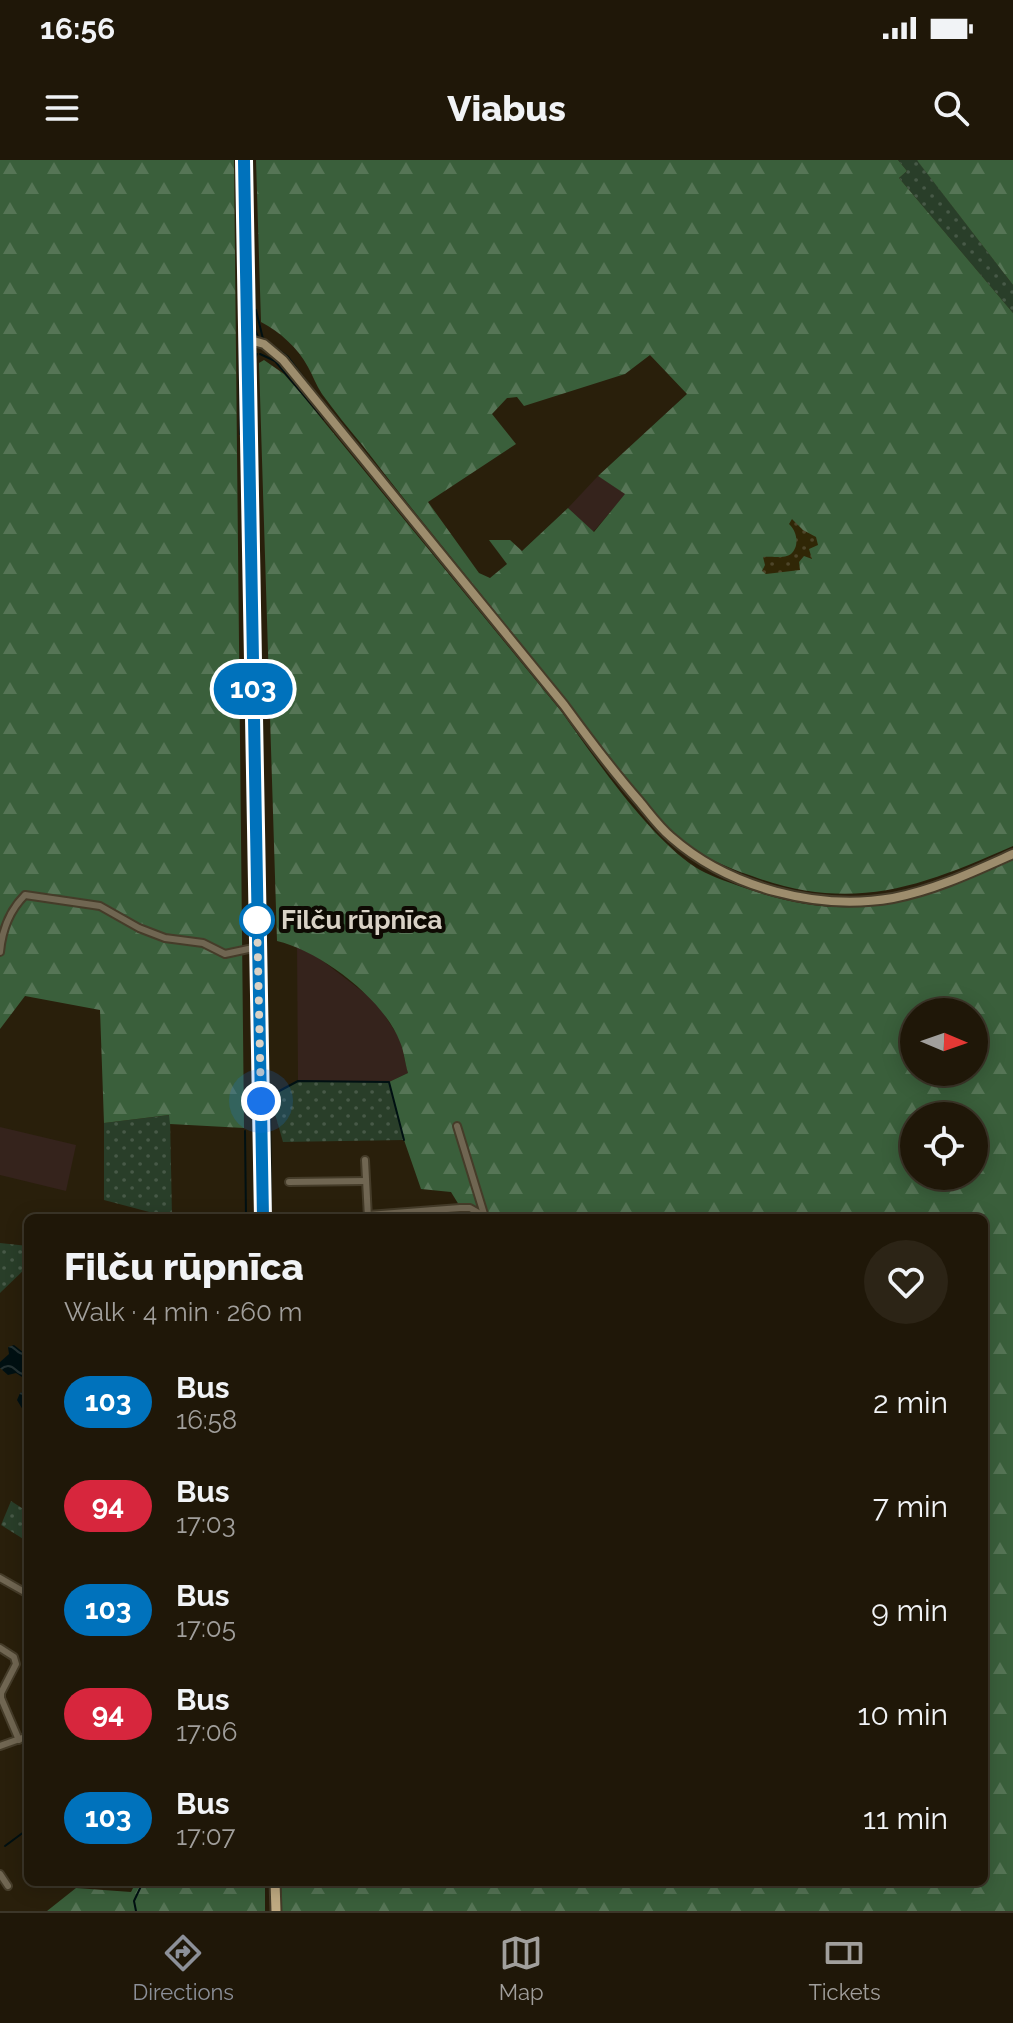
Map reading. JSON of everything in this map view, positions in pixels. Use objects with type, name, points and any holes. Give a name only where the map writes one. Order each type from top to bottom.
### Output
[{"type":"main road","points":[[244,160],[263,1214]]},
{"type":"main road","points":[[247,344],[260,342],[290,369],[564,705],[611,768],[671,838],[698,856],[729,876],[810,898],[846,902],[916,893],[1013,854]]},
{"type":"main road","points":[[275,1886],[276,1911]]},
{"type":"street","points":[[0,952],[1,940],[15,905],[25,895],[100,906],[139,928],[165,938],[203,943],[225,954],[258,947]]},
{"type":"street","points":[[457,1126],[484,1214]]},
{"type":"street","points":[[365,1160],[368,1214]]},
{"type":"street","points":[[289,1182],[366,1181]]},
{"type":"street","points":[[391,1214],[470,1208],[480,1214]]},
{"type":"street","points":[[0,1578],[24,1592]]},
{"type":"street","points":[[0,1648],[14,1657],[16,1664],[1,1698],[19,1740]]},
{"type":"street","points":[[0,1746],[24,1738]]},
{"type":"street","points":[[0,1874],[8,1886]]},
{"type":"shaded area","points":[[598,476],[626,494],[593,532],[568,508]]},
{"type":"shaded area","points":[[297,946],[319,958],[376,1002],[400,1039],[408,1073],[389,1082],[298,1081]]},
{"type":"shaded area","points":[[0,1127],[76,1145],[66,1191],[0,1175]]},
{"type":"green space","points":[[0,160],[234,160],[244,1128],[170,1124],[169,1115],[104,1123],[100,1010],[25,996],[0,1029]]},
{"type":"green space","points":[[256,160],[898,160],[907,171],[899,178],[1013,313],[1013,846],[916,883],[854,894],[788,887],[730,868],[691,847],[658,817],[629,784],[332,407],[299,353],[282,336],[261,322]],"holes":[[[650,355],[687,394],[598,476],[625,494],[594,532],[568,508],[522,551],[510,540],[489,540],[507,564],[490,578],[479,573],[428,502],[516,444],[492,414],[507,398],[517,397],[524,406],[625,374]]]},
{"type":"green space","points":[[898,160],[917,160],[1013,285],[1013,313],[899,178],[907,171]]},
{"type":"green space","points":[[917,160],[1013,160],[1013,285],[919,163]]},
{"type":"green space","points":[[264,360],[284,374],[303,396],[561,711],[641,816],[695,867],[728,882],[782,899],[846,907],[889,903],[924,894],[1013,858],[1013,1911],[282,1911],[281,1886],[988,1886],[988,1214],[465,1214],[451,1192],[421,1189],[389,1082],[408,1073],[392,1026],[380,1009],[349,979],[294,946],[277,941],[259,363]]},
{"type":"green space","points":[[298,1081],[389,1082],[404,1140],[283,1142],[270,1096]]},
{"type":"green space","points":[[170,1115],[172,1214],[157,1214],[104,1200],[104,1123]]},
{"type":"green space","points":[[0,1243],[24,1246],[24,1270],[0,1293]]},
{"type":"green space","points":[[11,1501],[24,1509],[24,1539],[1,1525]]},
{"type":"green space","points":[[134,1886],[265,1886],[265,1911],[47,1911],[76,1888],[131,1892]]},
{"type":"sand","points":[[792,519],[816,537],[818,545],[809,549],[812,559],[804,556],[799,562],[800,570],[766,574],[762,571],[765,565],[763,557],[785,556],[796,547],[794,531],[789,524]]},
{"type":"water","points":[[14,1345],[24,1353],[24,1381],[16,1373],[8,1375],[0,1368],[0,1362],[9,1354],[8,1347]]},
{"type":"water","points":[[24,1391],[24,1410],[17,1400]]},
{"type":"waterway","points":[[239,309],[240,434]]},
{"type":"waterway","points":[[256,310],[263,339]]},
{"type":"waterway","points":[[253,325],[258,337]]},
{"type":"waterway","points":[[263,338],[288,357],[317,395]]},
{"type":"waterway","points":[[255,359],[257,354]]},
{"type":"waterway","points":[[260,354],[275,361],[324,419]]},
{"type":"waterway","points":[[255,362],[255,453]]},
{"type":"waterway","points":[[271,1214],[270,1096],[298,1081],[389,1082],[404,1140]]},
{"type":"waterway","points":[[245,1131],[246,1214]]},
{"type":"waterway","points":[[5,1846],[24,1832]]},
{"type":"waterway","points":[[136,1911],[134,1901],[141,1886]]},
{"type":"bus line","name":"103","points":[[244,160],[263,1214]]},
{"type":"place","name":"Filču rūpnīca","points":[[257,920]]},
{"type":"route","points":[[257,920],[257,917],[261,1101]]}]
